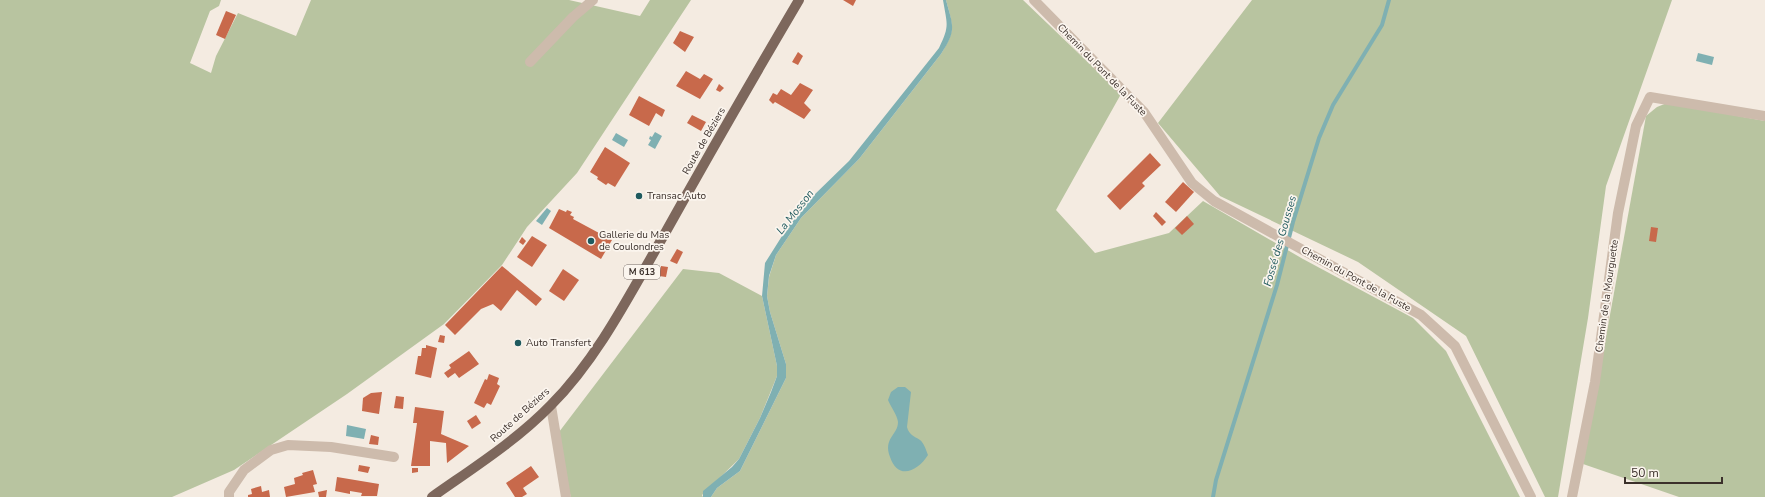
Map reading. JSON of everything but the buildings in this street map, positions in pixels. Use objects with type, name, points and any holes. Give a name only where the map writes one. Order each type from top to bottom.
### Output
[{"type":"main road","name":"Route de Béziers","points":[[432,497],[497,452],[551,406],[578,375],[619,313],[799,0]]},
{"type":"street","points":[[530,62],[573,17],[593,0]]},
{"type":"street","name":"Chemin du Pont de la Fuste","points":[[1034,0],[1144,112],[1192,183],[1214,201],[1420,315],[1455,346],[1531,497]]},
{"type":"street","name":"Chemin de la Mourguette","points":[[1572,497],[1595,382],[1620,206],[1636,126],[1650,97],[1765,116]]},
{"type":"street","points":[[551,406],[566,497]]},
{"type":"street","points":[[229,497],[229,492],[244,470],[271,450],[288,445],[331,447],[394,457]]},
{"type":"green space","points":[[0,0],[221,0],[219,6],[210,11],[190,63],[211,73],[216,56],[238,13],[296,36],[311,0],[569,0],[640,16],[650,0],[691,0],[577,173],[527,227],[502,265],[444,324],[347,394],[234,470],[172,497],[0,497]]},
{"type":"green space","points":[[946,0],[1023,0],[1121,94],[1056,210],[1095,253],[1169,233],[1203,201],[1303,259],[1413,318],[1446,351],[1520,497],[711,497],[717,488],[740,471],[786,378],[786,364],[770,312],[767,296],[769,277],[776,255],[801,218],[859,159],[941,54],[949,39],[952,28]]},
{"type":"green space","points":[[1252,0],[1672,0],[1606,186],[1588,318],[1558,497],[1545,497],[1466,336],[1358,262],[1220,196],[1158,123]]},
{"type":"green space","points":[[1667,103],[1765,121],[1765,497],[1679,497],[1583,464],[1646,116],[1657,107]]},
{"type":"green space","points":[[683,269],[719,273],[762,296],[777,366],[777,376],[760,418],[739,459],[702,495],[703,497],[571,497],[567,485],[559,432]]},
{"type":"water","points":[[943,0],[946,0],[952,22],[952,28],[950,39],[941,54],[859,159],[801,218],[776,255],[769,276],[767,296],[770,312],[786,364],[786,378],[740,471],[717,488],[711,497],[703,497],[703,491],[732,467],[739,459],[760,418],[777,376],[777,366],[762,296],[765,263],[794,217],[849,161],[939,48],[945,35],[947,25]]},
{"type":"water","points":[[1698,53],[1714,57],[1712,65],[1696,61]]},
{"type":"water","points":[[655,132],[662,136],[655,149],[648,145],[651,140],[649,139],[650,136],[652,137]]},
{"type":"water","points":[[616,133],[628,140],[624,147],[612,140]]},
{"type":"water","points":[[547,208],[551,211],[542,225],[536,221]]},
{"type":"water","points":[[898,387],[905,387],[911,392],[907,427],[910,434],[923,443],[928,455],[924,461],[914,469],[908,471],[898,469],[888,451],[889,441],[896,430],[898,422],[888,400],[891,392]]},
{"type":"water","points":[[347,425],[366,429],[364,439],[346,436]]},
{"type":"waterway","name":"Fossé des Gousses","points":[[1213,497],[1216,480],[1277,285],[1293,222],[1319,138],[1333,105],[1382,25],[1389,0]]},
{"type":"place","name":"Transac Auto","points":[[639,196]]},
{"type":"place","name":"Gallerie du Mas de Coulondres","points":[[591,241]]},
{"type":"place","name":"Auto Transfert","points":[[518,343]]},
{"type":"water label","name":"La Mosson","points":[[795,212]]}]
